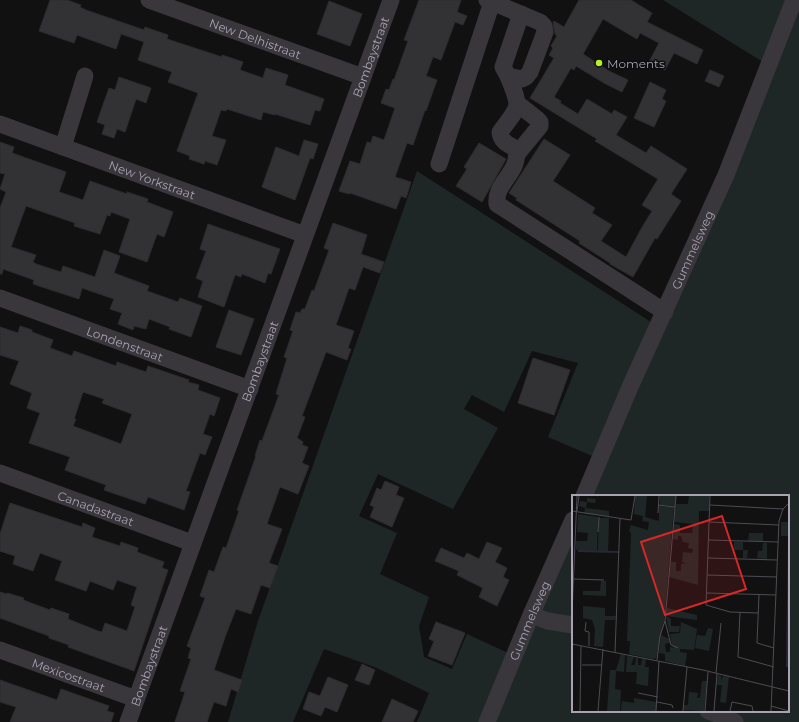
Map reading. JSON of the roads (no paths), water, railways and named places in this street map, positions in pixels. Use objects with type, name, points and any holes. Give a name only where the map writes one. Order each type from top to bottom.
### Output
[{"type":"street","name":"New Delhistraat","points":[[148,0],[363,77]]},
{"type":"street","name":"Bombaystraat","points":[[128,722],[391,0]]},
{"type":"street","name":"Gummelsweg","points":[[584,495],[630,387],[726,175],[794,0]]},
{"type":"street","points":[[439,164],[490,1],[540,22],[544,26],[545,32],[530,72],[522,79],[508,76]]},
{"type":"street","points":[[521,14],[503,67],[508,76],[518,104],[517,110],[500,132],[500,137],[504,142],[516,149],[517,161],[497,194],[497,204],[665,312]]},
{"type":"street","points":[[63,147],[84,76]]},
{"type":"street","points":[[517,154],[540,126],[538,119],[518,104]]},
{"type":"street","name":"New Yorkstraat","points":[[0,124],[305,235]]},
{"type":"street","name":"Londenstraat","points":[[0,298],[250,389]]},
{"type":"street","name":"Canadastraat","points":[[0,473],[192,543]]},
{"type":"street","name":"Gummelsweg","points":[[487,722],[531,615],[572,522]]},
{"type":"street","points":[[531,615],[548,621],[572,625]]},
{"type":"street","name":"Mexicostraat","points":[[0,650],[136,700]]},
{"type":"street","points":[[711,712],[735,722]]},
{"type":"place","name":"Moments","points":[[599,63]]}]
